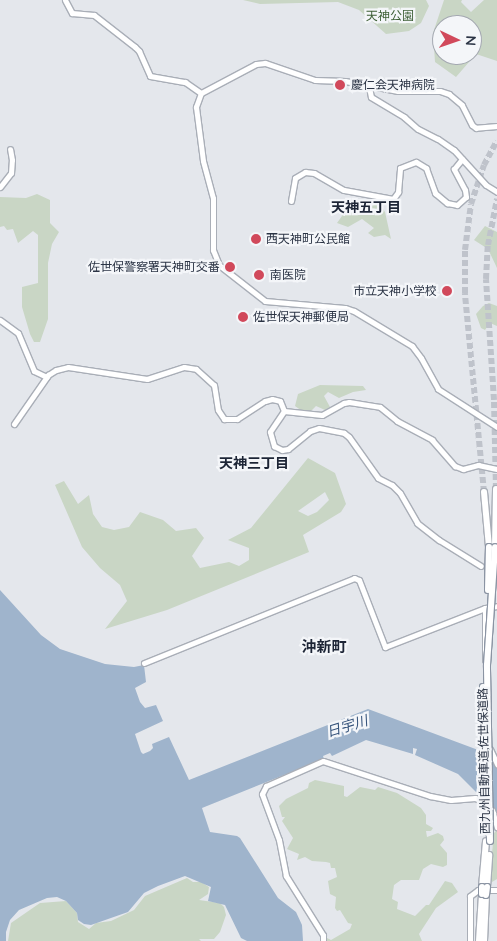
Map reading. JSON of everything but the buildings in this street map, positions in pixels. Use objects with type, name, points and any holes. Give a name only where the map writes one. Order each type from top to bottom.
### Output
[{"type":"highway","name":"西九州自動車道;佐世保道路","points":[[484,941],[484,887],[488,841],[482,685],[496,490]]},
{"type":"highway","name":"西九州自動車道;佐世保道路","points":[[484,492],[492,547]]},
{"type":"highway","name":"西九州自動車道;佐世保道路","points":[[479,941],[484,895]]},
{"type":"street","points":[[65,0],[72,13],[94,16],[135,47],[139,51],[150,76],[185,82],[201,93]]},
{"type":"street","points":[[497,126],[476,128],[472,125],[462,105],[447,93],[438,91],[398,91],[345,82],[315,80],[260,63],[201,93],[196,102],[196,118],[203,161],[213,198],[212,244],[219,265],[265,301],[345,308],[406,341],[416,350],[442,393],[497,427]]},
{"type":"street","points":[[369,86],[371,97],[404,116],[418,129],[444,142],[486,185],[497,192]]},
{"type":"street","points":[[0,188],[12,173],[10,149]]},
{"type":"street","points":[[291,201],[295,178],[305,172],[314,173],[344,190],[393,199],[398,192],[400,168],[416,162],[426,168],[435,193],[447,203],[457,205],[466,198],[465,190],[454,169],[462,159]]},
{"type":"street","points":[[0,320],[18,333],[34,371],[47,377]]},
{"type":"street","points":[[14,424],[47,377],[56,370],[68,367],[147,379],[184,367],[190,368],[200,372],[214,384],[218,410],[224,419],[237,419],[272,399],[280,401],[284,411]]},
{"type":"street","points":[[284,411],[322,415],[344,402],[380,407],[397,421],[432,440],[455,466],[463,469],[484,466],[497,469]]},
{"type":"street","points":[[284,411],[270,432],[274,446],[282,450],[288,448],[310,431],[319,428],[344,432],[378,478],[400,493],[416,523],[481,566]]},
{"type":"street","points":[[144,663],[354,578],[359,580],[385,647],[484,608],[497,606]]},
{"type":"street","points":[[484,608],[487,739],[492,811],[497,827]]},
{"type":"street","points":[[487,739],[497,764]]},
{"type":"street","points":[[323,941],[323,935],[286,876],[279,840],[262,794],[266,786],[324,761],[430,796],[451,800],[476,798],[492,811]]},
{"type":"street","points":[[470,941],[470,896],[478,890],[497,890]]},
{"type":"green space","name":"天神公園","points":[[243,0],[426,0],[429,6],[421,23],[409,31],[386,34],[359,10],[338,2],[260,4]]},
{"type":"green space","points":[[444,0],[462,0],[461,2],[471,12],[484,0],[497,0],[497,61],[482,56],[482,15],[439,15]]},
{"type":"green space","points":[[439,65],[466,65],[456,77]]},
{"type":"green space","points":[[37,194],[50,200],[50,223],[59,232],[52,244],[48,263],[48,319],[40,342],[34,342],[22,307],[22,287],[38,283],[38,235],[33,231],[18,243],[13,229],[7,230],[4,226],[0,227],[0,197],[26,198]]},
{"type":"green space","points":[[373,201],[376,205],[381,206],[385,212],[391,239],[385,235],[374,237],[368,233],[374,228],[362,219],[348,227],[337,223],[342,216],[341,211],[354,213],[369,206]]},
{"type":"green space","points":[[485,226],[497,232],[497,268],[488,249],[474,240]]},
{"type":"green space","points":[[489,303],[497,306],[497,326],[490,323],[485,330],[481,328],[476,314],[483,306]]},
{"type":"green space","points":[[320,385],[363,386],[366,390],[353,392],[339,398],[328,392],[324,396],[330,407],[325,410],[316,406],[310,412],[302,411],[295,406],[298,394]]},
{"type":"green space","points":[[308,458],[335,473],[346,504],[341,512],[303,535],[309,552],[167,610],[105,629],[127,601],[120,585],[100,568],[82,547],[55,485],[64,481],[78,504],[89,495],[93,514],[102,527],[114,530],[129,527],[140,512],[163,520],[176,531],[196,528],[204,538],[192,556],[200,568],[229,562],[239,566],[249,560],[249,548],[228,540],[251,528]],"holes":[[[325,492],[329,500],[317,512],[308,516],[298,511]]]},
{"type":"green space","points":[[315,780],[344,786],[344,796],[347,797],[360,787],[375,790],[378,787],[397,793],[421,808],[426,815],[426,824],[433,828],[431,831],[426,831],[427,837],[438,833],[443,836],[444,840],[440,845],[447,853],[447,865],[443,867],[431,864],[423,869],[419,880],[401,880],[394,885],[392,899],[398,902],[397,909],[415,916],[426,905],[429,905],[445,881],[452,883],[458,892],[436,908],[419,934],[422,941],[326,941],[327,938],[331,940],[350,929],[352,924],[348,923],[340,910],[337,911],[335,908],[336,897],[330,894],[328,881],[337,877],[335,868],[331,868],[330,863],[312,861],[305,857],[297,860],[299,854],[287,849],[293,838],[282,821],[285,817],[282,817],[279,806],[286,799],[308,788],[309,783]]},
{"type":"green space","points":[[497,830],[497,879],[492,882],[490,874],[494,833]]},
{"type":"green space","points":[[187,878],[193,882],[201,882],[209,887],[208,894],[199,900],[220,903],[224,907],[226,915],[220,932],[214,939],[199,939],[201,941],[8,941],[11,923],[40,903],[66,901],[77,913],[78,922],[89,929],[96,923],[111,921],[134,910],[145,896]]},
{"type":"water","name":"日宇川","points":[[0,590],[41,635],[60,649],[105,664],[134,667],[144,665],[146,682],[135,688],[140,702],[145,708],[156,705],[163,721],[135,734],[141,752],[143,754],[150,751],[153,748],[152,744],[169,737],[189,780],[368,709],[489,754],[497,768],[497,813],[458,774],[415,755],[417,749],[413,748],[413,754],[366,740],[332,756],[330,753],[323,756],[324,759],[202,808],[210,832],[240,838],[278,898],[296,912],[302,925],[303,941],[247,941],[241,938],[225,905],[208,901],[211,887],[185,876],[144,893],[128,912],[91,925],[84,924],[78,920],[77,913],[66,901],[57,897],[47,898],[19,910],[10,920],[6,932],[6,941],[0,941]]},
{"type":"tunnel","points":[[484,492],[465,293],[465,250],[471,204],[484,165],[497,141]]},
{"type":"tunnel","points":[[496,489],[494,400],[486,279],[488,245],[497,199]]},
{"type":"place","name":"慶仁会天神病院","points":[[340,85]]},
{"type":"place","name":"西天神町公民館","points":[[256,239]]},
{"type":"place","name":"佐世保警察署天神町交番","points":[[230,267]]},
{"type":"place","name":"南医院","points":[[259,275]]},
{"type":"place","name":"市立天神小学校","points":[[447,291]]},
{"type":"place","name":"佐世保天神郵便局","points":[[243,317]]},
{"type":"district","name":"天神五丁目","points":[[366,207]]},
{"type":"district","name":"天神三丁目","points":[[254,463]]},
{"type":"district","name":"沖新町","points":[[324,647]]}]
